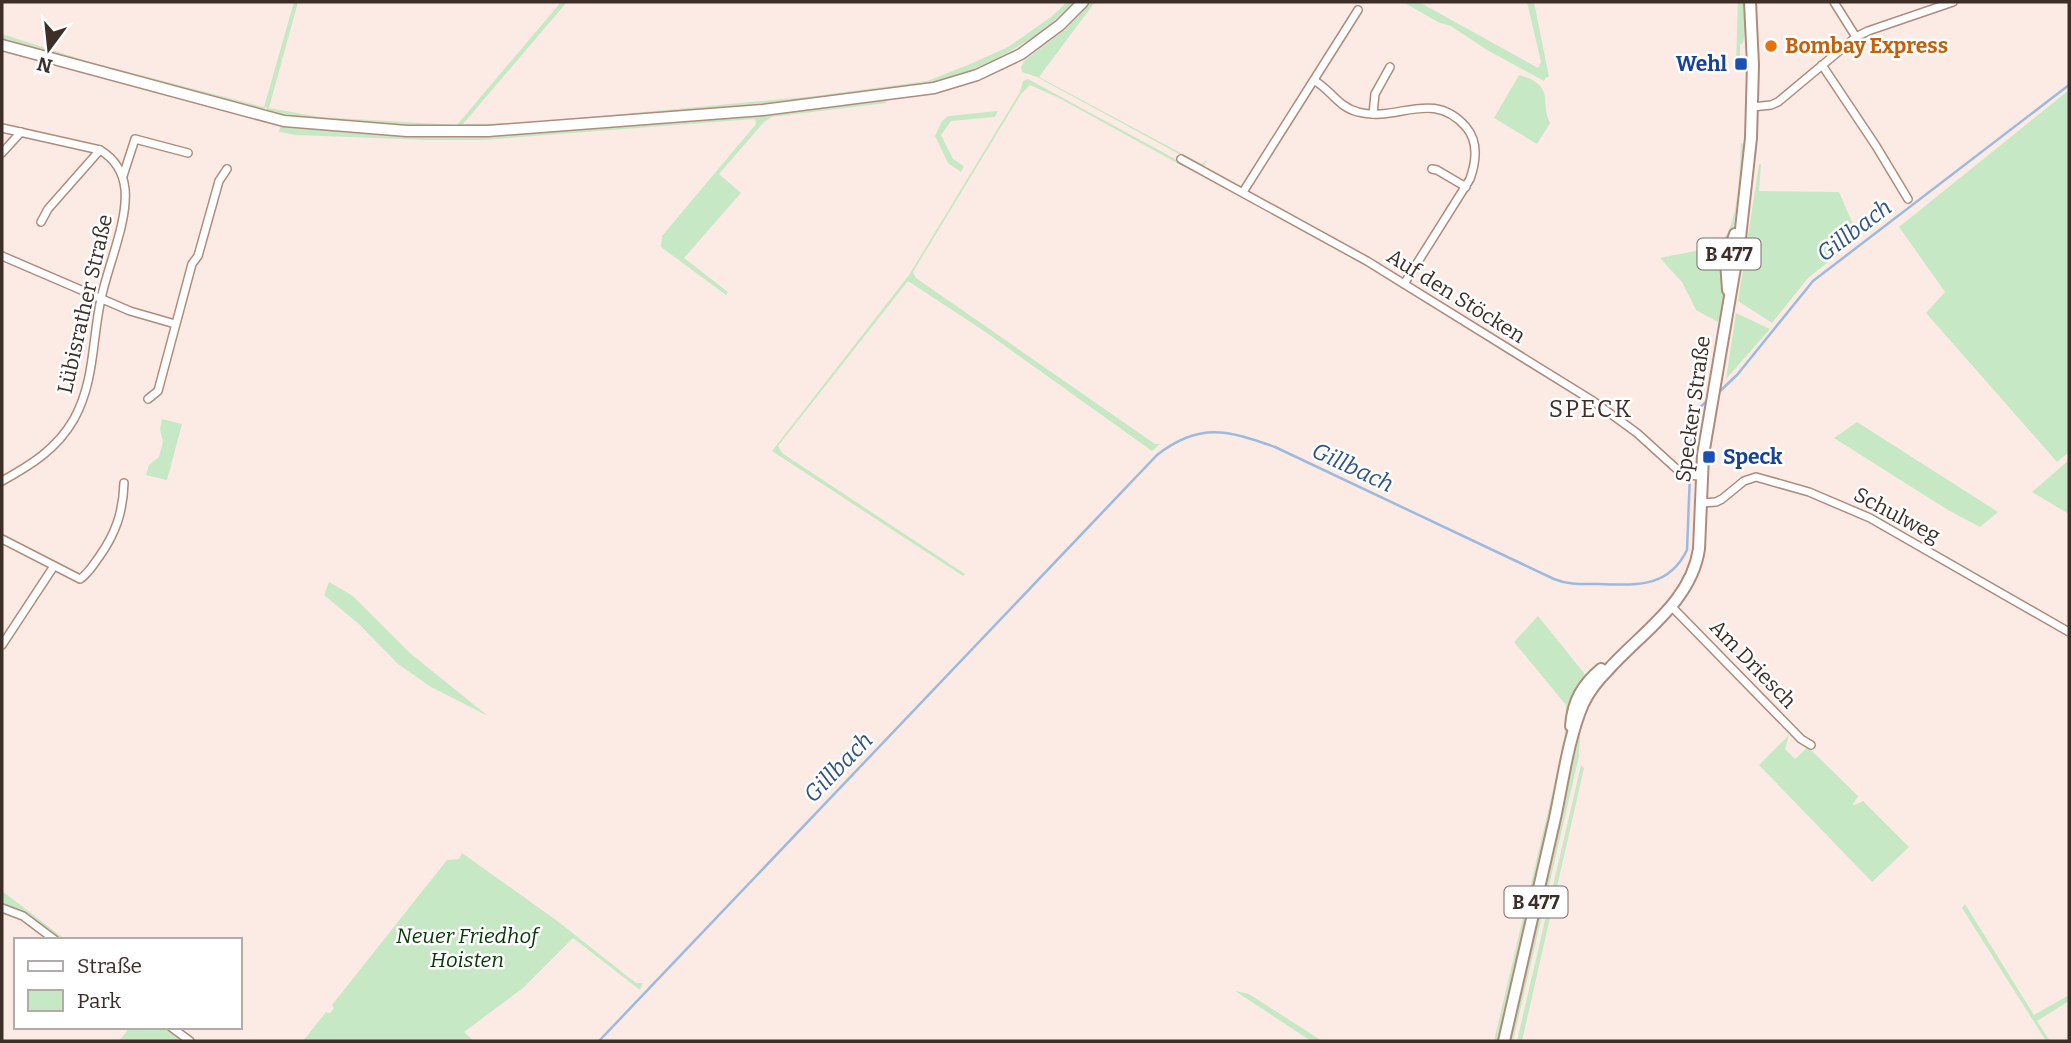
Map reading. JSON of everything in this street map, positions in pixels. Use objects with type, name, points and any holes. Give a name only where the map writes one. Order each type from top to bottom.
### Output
[{"type":"main road","points":[[2,45],[284,121],[407,131],[488,131],[763,110],[934,88],[977,75],[1021,54],[1083,2]]},
{"type":"main road","name":"Specker Straße","points":[[1504,1041],[1570,750],[1584,702],[1592,688],[1620,656],[1671,606],[1687,586],[1696,564],[1699,549],[1701,476],[1710,404],[1728,307],[1726,261],[1744,202],[1752,107],[1750,2]]},
{"type":"street","points":[[1834,2],[1856,37]]},
{"type":"street","points":[[1752,107],[1778,102],[1856,37],[1890,22],[1951,2]]},
{"type":"street","points":[[1243,192],[1358,10]]},
{"type":"street","points":[[1822,65],[1908,199]]},
{"type":"street","points":[[1373,114],[1375,94],[1390,67]]},
{"type":"street","points":[[1315,81],[1324,86],[1342,105],[1357,112],[1373,114],[1429,107],[1447,112],[1470,132],[1475,152],[1474,167],[1465,187],[1404,284]]},
{"type":"street","points":[[2,128],[100,150],[113,160],[123,177]]},
{"type":"street","points":[[2,153],[21,132]]},
{"type":"street","name":"Lübisrather Straße","points":[[2,481],[34,463],[49,450],[75,417],[90,371],[100,299],[125,205],[123,177],[135,139],[188,153]]},
{"type":"street","points":[[41,222],[48,209],[100,150]]},
{"type":"street","name":"Auf den Stöcken","points":[[1181,159],[1367,261],[1593,401],[1637,433],[1684,475],[1701,476]]},
{"type":"street","points":[[148,399],[158,391],[192,264],[198,256],[219,181],[228,169]]},
{"type":"street","points":[[1432,169],[1465,187]]},
{"type":"street","points":[[3,259],[130,312],[175,324]]},
{"type":"street","name":"Schulweg","points":[[1701,503],[1716,502],[1744,481],[1756,477],[1809,492],[1870,518],[2069,632]]},
{"type":"street","points":[[2,539],[76,578],[83,578],[116,531],[122,512],[124,482]]},
{"type":"street","points":[[2,645],[54,566]]},
{"type":"street","name":"Am Driesch","points":[[1671,606],[1801,739],[1811,745]]},
{"type":"street","points":[[2,908],[23,916],[52,938]]},
{"type":"street","points":[[174,1029],[190,1041]]},
{"type":"green space","points":[[294,2],[298,2],[269,108],[320,117],[457,125],[561,2],[567,2],[463,124],[526,123],[815,96],[927,81],[1008,47],[1051,17],[1067,2],[1074,2],[1044,29],[994,60],[938,82],[903,90],[672,113],[466,128],[462,125],[457,128],[338,122],[268,112],[266,107],[261,110],[2,40],[2,34],[90,62],[264,107]]},
{"type":"green space","points":[[1091,2],[1095,2],[1039,77],[1202,164],[1208,159],[1203,167],[1037,77],[1022,72],[1021,67],[1025,60],[1065,30]]},
{"type":"green space","points":[[1403,2],[1419,2],[1538,68],[1541,62],[1527,2],[1534,2],[1549,77],[1544,81],[1487,50],[1451,26],[1438,22]]},
{"type":"green space","points":[[1738,2],[1744,2],[1746,25],[1743,43],[1740,45],[1740,63],[1736,63]]},
{"type":"green space","points":[[1519,75],[1538,84],[1545,95],[1550,123],[1537,144],[1494,118]]},
{"type":"green space","points":[[1028,79],[1188,166],[1186,168],[1059,98],[1030,85],[1021,94],[913,272],[916,278],[1155,444],[1160,444],[1152,451],[987,333],[908,281],[778,446],[782,453],[965,574],[963,576],[772,451],[909,275],[1020,92],[1023,81]]},
{"type":"green space","points":[[2069,90],[2069,452],[2057,462],[1926,313],[1945,292],[1899,227]]},
{"type":"green space","points":[[885,99],[886,103],[772,117],[764,122],[719,174],[741,193],[684,258],[728,292],[726,295],[661,247],[662,236],[756,124],[755,119],[483,140],[296,135],[279,132],[281,124],[359,131],[483,136],[758,114]]},
{"type":"green space","points":[[998,111],[995,117],[951,121],[941,135],[953,159],[964,166],[961,172],[948,163],[935,136],[942,121],[948,116]]},
{"type":"green space","points":[[1741,143],[1745,144],[1721,318],[1718,322],[1696,310],[1682,282],[1660,258],[1706,248],[1719,243],[1726,236],[1737,197]]},
{"type":"green space","points":[[1759,164],[1759,191],[1839,192],[1859,238],[1809,277],[1772,323],[1738,301]]},
{"type":"green space","points":[[1736,313],[1770,329],[1726,379]]},
{"type":"green space","points":[[162,419],[182,424],[167,480],[146,475],[149,465],[159,457],[163,441],[160,430]]},
{"type":"green space","points":[[1857,422],[1998,512],[1980,527],[1948,510],[1834,438]]},
{"type":"green space","points":[[2069,460],[2069,514],[2032,492]]},
{"type":"green space","points":[[329,582],[353,596],[411,654],[488,716],[431,687],[398,664],[359,624],[324,595]]},
{"type":"green space","points":[[1538,616],[1588,678],[1569,730],[1533,893],[1529,894],[1528,898],[1531,902],[1499,1041],[1494,1041],[1564,743],[1566,705],[1514,642]]},
{"type":"green space","points":[[1581,720],[1579,756],[1513,1041],[1508,1041]]},
{"type":"green space","points":[[1789,735],[1785,749],[1795,759],[1808,747],[1858,796],[1853,804],[1863,801],[1909,847],[1872,882],[1759,765]]},
{"type":"green space","points":[[1581,765],[1584,768],[1522,1041],[1517,1041]]},
{"type":"green space","name":"Neuer Friedhof Hoisten","points":[[462,853],[556,920],[636,983],[643,983],[640,990],[573,938],[523,988],[464,1032],[474,1041],[303,1041],[326,1012],[330,1013],[334,1008],[332,1005],[447,860],[459,859]]},
{"type":"green space","points":[[2,891],[63,938],[56,938],[20,911],[2,904]]},
{"type":"green space","points":[[1965,904],[2034,1015],[2069,995],[2069,1001],[2037,1021],[2050,1041],[2046,1041],[1962,908]]},
{"type":"green space","points":[[1235,991],[1249,994],[1322,1041],[1311,1041]]},
{"type":"green space","points":[[128,1029],[167,1029],[183,1041],[119,1041]]},
{"type":"waterway","name":"Gillbach","points":[[1718,393],[1737,375],[1813,281],[2069,85]]},
{"type":"waterway","name":"Gillbach","points":[[599,1041],[1157,455],[1172,444],[1200,433],[1243,436],[1275,447],[1554,579],[1575,584],[1637,584],[1649,582],[1670,572],[1687,550],[1692,423],[1696,411],[1707,401]]},
{"type":"place","name":"Bombay Express","points":[[1771,46]]},
{"type":"place","name":"Wehl","points":[[1741,64]]},
{"type":"place","name":"Speck","points":[[1709,457]]},
{"type":"district","name":"SPECK","points":[[1591,409]]}]
